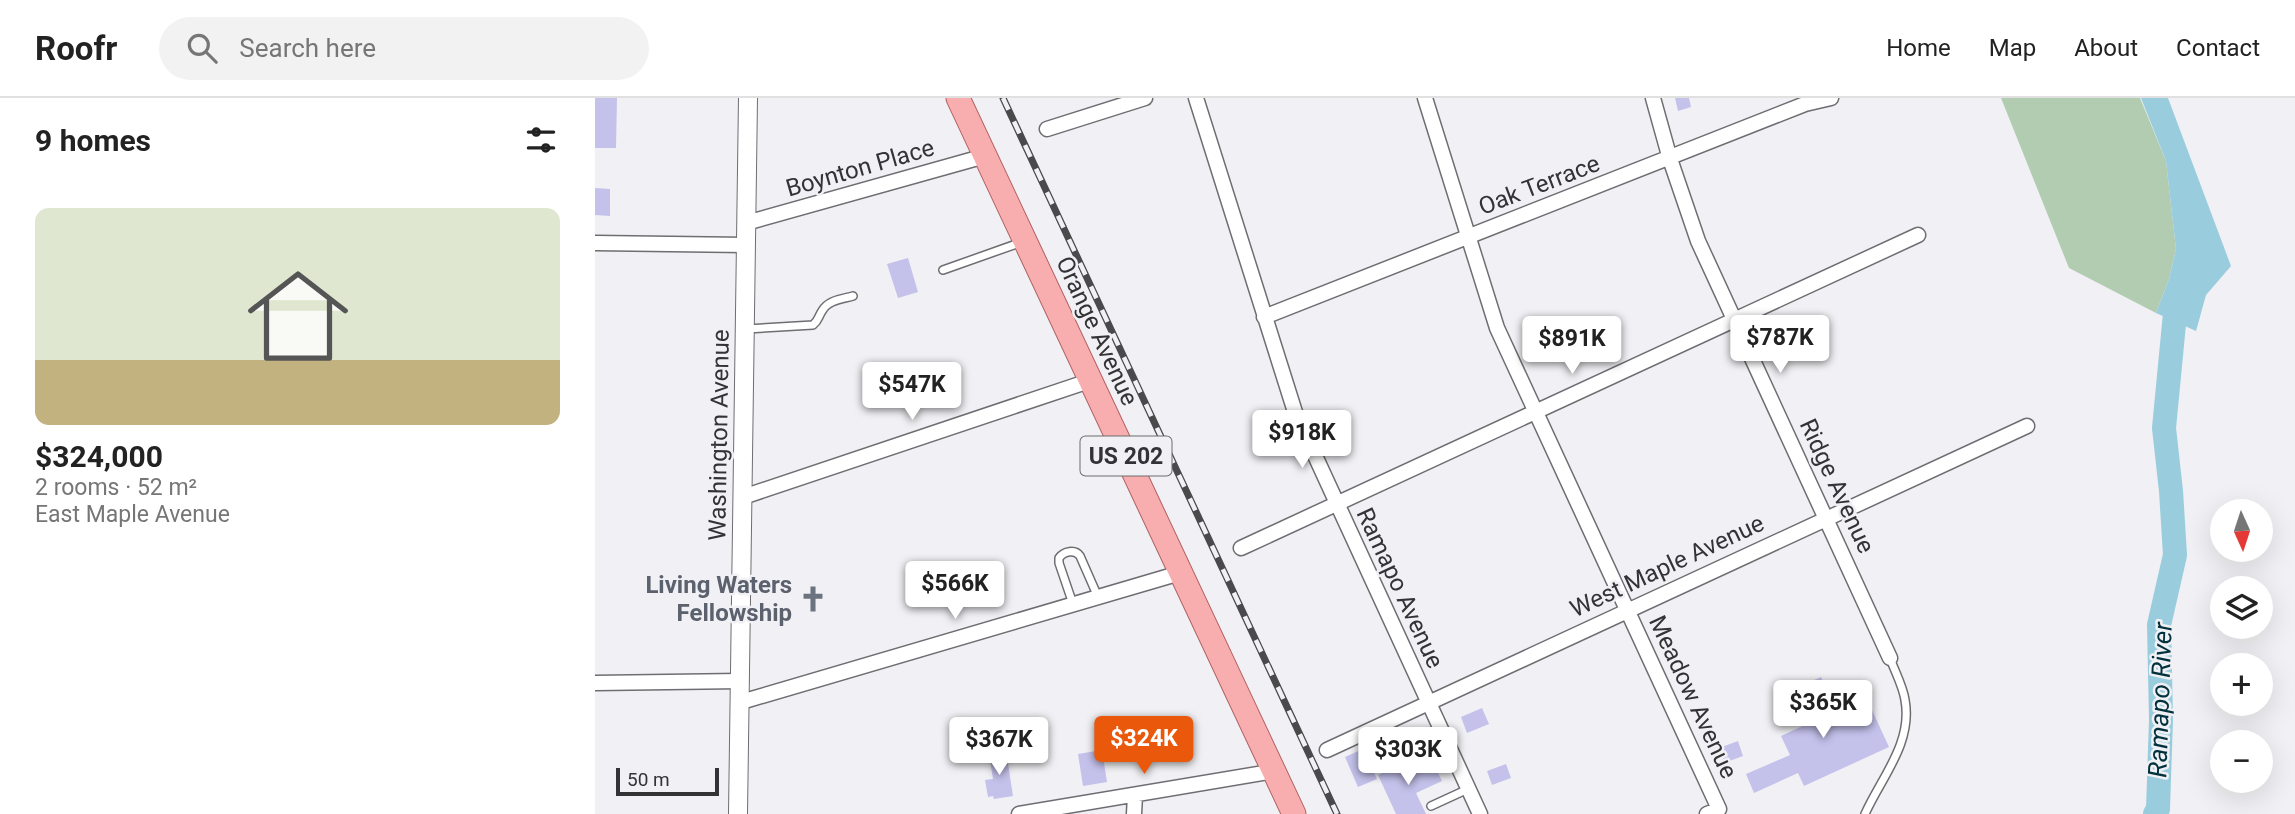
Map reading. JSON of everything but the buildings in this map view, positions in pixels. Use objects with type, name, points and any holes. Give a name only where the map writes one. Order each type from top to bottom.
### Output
[{"type":"main road","name":"Orange Avenue","points":[[958,98],[1294,814]]},
{"type":"street","name":"Washington Avenue","points":[[739,814],[748,98]]},
{"type":"street","points":[[1047,129],[1145,98]]},
{"type":"street","name":"Ramapo Avenue","points":[[1196,98],[1295,412],[1480,814]]},
{"type":"street","name":"Meadow Avenue","points":[[1425,98],[1497,328],[1627,610],[1713,811]]},
{"type":"street","name":"Ridge Avenue","points":[[1653,98],[1698,241],[1890,658]]},
{"type":"street","name":"Oak Terrace","points":[[1264,317],[1805,104],[1831,98]]},
{"type":"street","name":"Boynton Place","points":[[746,223],[985,156]]},
{"type":"street","points":[[1241,548],[1918,235]]},
{"type":"street","points":[[595,243],[746,245]]},
{"type":"street","points":[[743,497],[1092,380]]},
{"type":"street","name":"West Maple Avenue","points":[[1327,750],[2027,426]]},
{"type":"street","points":[[741,702],[1180,573]]},
{"type":"street","points":[[595,683],[741,681]]},
{"type":"street","points":[[1019,814],[1275,772]]},
{"type":"street","points":[[1135,795],[1135,814]]},
{"type":"lane","points":[[943,270],[1025,241]]},
{"type":"lane","points":[[745,329],[813,325],[828,303],[853,296]]},
{"type":"lane","points":[[1073,605],[1059,563],[1059,558],[1065,553],[1074,552],[1080,556],[1098,597]]},
{"type":"lane","points":[[1865,814],[1899,751],[1904,732],[1906,701],[1890,658]]},
{"type":"lane","points":[[1382,764],[1444,737]]},
{"type":"lane","points":[[1431,806],[1468,789]]},
{"type":"green space","points":[[2001,98],[2140,98],[2166,161],[2176,249],[2169,279],[2156,313],[2069,268]]},
{"type":"water","points":[[2141,98],[2168,98],[2231,266],[2206,295],[2196,331],[2156,313],[2169,279],[2176,249],[2166,161]]},
{"type":"waterway","name":"Ramapo River","points":[[2155,814],[2158,809],[2161,720],[2159,625],[2175,555],[2164,428],[2176,303],[2182,288]]},
{"type":"railway","points":[[1003,98],[1337,814]]},
{"type":"place","name":"Living Waters Fellowship","points":[[813,599]]}]
